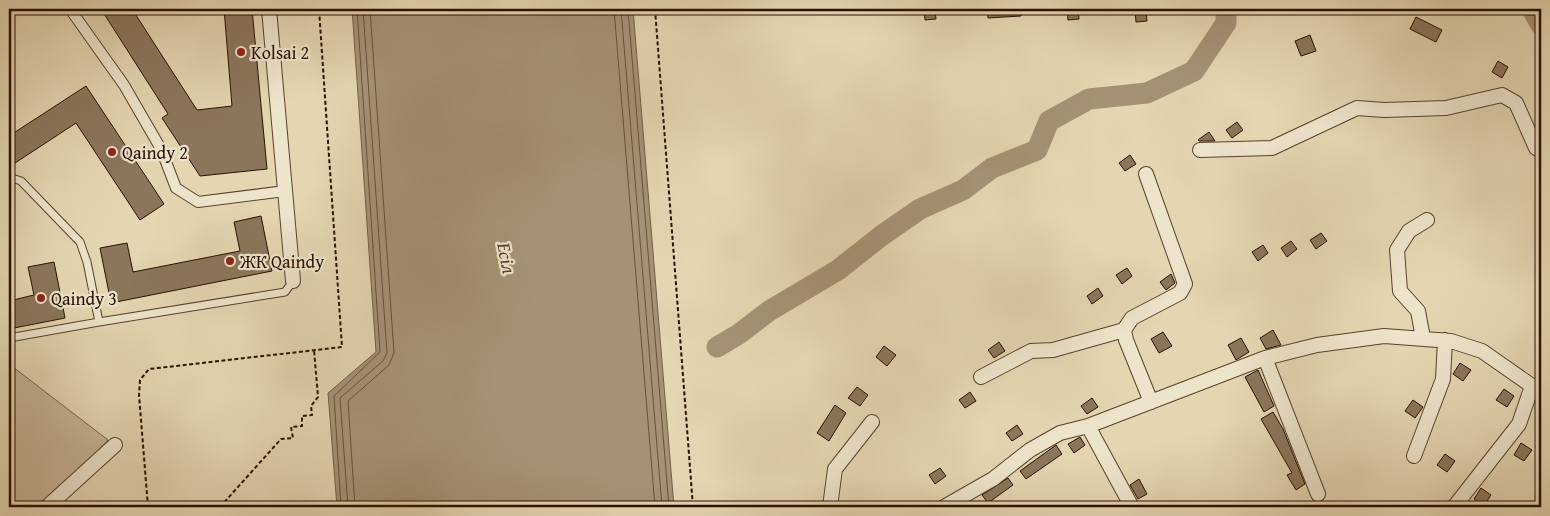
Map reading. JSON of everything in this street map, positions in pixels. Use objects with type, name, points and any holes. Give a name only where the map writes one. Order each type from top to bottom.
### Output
[{"type":"street","points":[[70,9],[124,85],[161,149],[176,188],[198,202],[285,191]]},
{"type":"street","points":[[269,9],[293,281]]},
{"type":"street","points":[[1200,150],[1272,148],[1357,108],[1384,110],[1446,108],[1502,95],[1516,103],[1536,148],[1541,150]]},
{"type":"street","points":[[981,377],[1031,350],[1053,350],[1124,330],[1132,318],[1180,293],[1185,284],[1146,174]]},
{"type":"street","points":[[1423,338],[1418,311],[1400,291],[1398,250],[1409,231],[1427,220]]},
{"type":"street","points":[[1124,330],[1126,340],[1151,402]]},
{"type":"street","points":[[944,507],[993,480],[1030,450],[1060,433],[1088,426],[1265,358],[1317,345],[1384,336],[1445,340],[1482,350],[1537,386],[1519,424],[1454,507]]},
{"type":"street","points":[[1414,456],[1443,380],[1445,340]]},
{"type":"street","points":[[1265,358],[1318,494]]},
{"type":"street","points":[[830,507],[835,469],[872,422]]},
{"type":"street","points":[[1088,426],[1132,507]]},
{"type":"street","points":[[47,507],[115,445]]},
{"type":"lane","points":[[9,177],[21,182],[80,242],[87,262],[99,322]]},
{"type":"lane","points":[[9,338],[285,292],[293,281]]},
{"type":"path","points":[[148,507],[139,395],[140,380],[149,368],[342,347],[319,9]]},
{"type":"path","points":[[655,9],[693,507]]},
{"type":"path","points":[[220,507],[281,439],[293,438],[291,427],[302,426],[302,416],[312,415],[311,406],[318,397],[314,350]]},
{"type":"shaded area","points":[[9,364],[108,440],[45,507],[9,507]]},
{"type":"water","name":"Есіл","points":[[352,9],[633,9],[674,507],[337,507],[328,393],[376,352]]},
{"type":"building","points":[[101,9],[132,9],[197,110],[232,106],[224,9],[252,9],[267,169],[200,176],[162,118],[168,114]]},
{"type":"building","points":[[924,9],[935,9],[936,19],[925,20]]},
{"type":"building","points":[[987,9],[1021,9],[1021,16],[988,18]]},
{"type":"building","points":[[1067,9],[1078,9],[1079,19],[1068,20]]},
{"type":"building","points":[[1146,10],[1147,21],[1136,22],[1135,11]]},
{"type":"building","points":[[1416,17],[1442,30],[1436,42],[1410,29]]},
{"type":"building","points":[[1310,35],[1316,51],[1301,56],[1295,41]]},
{"type":"building","points":[[1498,61],[1508,67],[1502,78],[1492,72]]},
{"type":"building","name":"Qaindy 2","points":[[86,86],[164,204],[140,220],[76,123],[9,167],[9,136]]},
{"type":"building","points":[[1237,122],[1243,130],[1232,138],[1226,130]]},
{"type":"building","points":[[1209,132],[1215,141],[1198,140]]},
{"type":"building","points":[[1130,155],[1136,164],[1125,171],[1119,163]]},
{"type":"building","name":"ЖК Qaindy","points":[[261,216],[272,271],[111,303],[100,248],[127,243],[133,272],[240,251],[234,222]]},
{"type":"building","points":[[1321,233],[1327,241],[1316,249],[1310,240]]},
{"type":"building","points":[[1291,241],[1297,249],[1287,257],[1281,248]]},
{"type":"building","points":[[1263,245],[1268,253],[1258,261],[1252,252]]},
{"type":"building","name":"Qaindy 3","points":[[54,262],[65,318],[9,329],[9,301],[34,295],[28,267]]},
{"type":"building","points":[[1127,268],[1132,276],[1122,284],[1116,275]]},
{"type":"building","points":[[1171,274],[1175,283],[1166,290],[1160,282]]},
{"type":"building","points":[[1098,288],[1103,296],[1092,304],[1087,296]]},
{"type":"building","points":[[1273,330],[1281,345],[1266,349],[1260,338]]},
{"type":"building","points":[[1163,332],[1172,346],[1159,353],[1151,339]]},
{"type":"building","points":[[1241,338],[1249,352],[1236,360],[1228,345]]},
{"type":"building","points":[[999,342],[1005,351],[994,358],[988,350]]},
{"type":"building","points":[[884,346],[896,355],[887,366],[876,357]]},
{"type":"building","points":[[1460,363],[1471,370],[1463,381],[1453,374]]},
{"type":"building","points":[[1258,370],[1274,406],[1264,412],[1245,377]]},
{"type":"building","points":[[857,387],[868,395],[860,406],[848,398]]},
{"type":"building","points":[[1504,389],[1514,396],[1507,407],[1496,400]]},
{"type":"building","points":[[970,392],[976,401],[965,408],[959,400]]},
{"type":"building","points":[[1092,398],[1098,407],[1087,414],[1081,406]]},
{"type":"building","points":[[1413,400],[1423,407],[1415,418],[1405,411]]},
{"type":"building","points":[[835,405],[846,413],[829,441],[817,433]]},
{"type":"building","points":[[1273,412],[1283,429],[1305,484],[1296,490],[1287,475],[1292,473],[1261,419]]},
{"type":"building","points":[[1017,425],[1023,434],[1012,441],[1006,433]]},
{"type":"building","points":[[1080,437],[1085,445],[1074,453],[1068,444]]},
{"type":"building","points":[[1521,443],[1532,450],[1524,461],[1514,455]]},
{"type":"building","points":[[1056,445],[1062,454],[1026,479],[1020,471]]},
{"type":"building","points":[[1445,454],[1455,461],[1447,472],[1437,465]]},
{"type":"building","points":[[940,468],[946,476],[935,484],[929,475]]},
{"type":"building","points":[[1008,478],[1013,485],[988,503],[982,495]]},
{"type":"building","points":[[1139,479],[1147,494],[1138,499],[1130,485]]},
{"type":"building","points":[[1481,488],[1491,495],[1484,506],[1474,499]]},
{"type":"waterway","points":[[717,347],[739,334],[769,311],[838,270],[881,236],[920,209],[963,190],[992,168],[1037,150],[1049,121],[1089,99],[1147,93],[1194,71],[1226,23],[1226,9]]},
{"type":"waterway","points":[[1532,9],[1541,25]]},
{"type":"place","name":"Kolsai 2","points":[[241,52]]},
{"type":"place","name":"Qaindy 2","points":[[112,152]]},
{"type":"place","name":"ЖК Qaindy","points":[[230,261]]},
{"type":"place","name":"Qaindy 3","points":[[41,298]]}]
